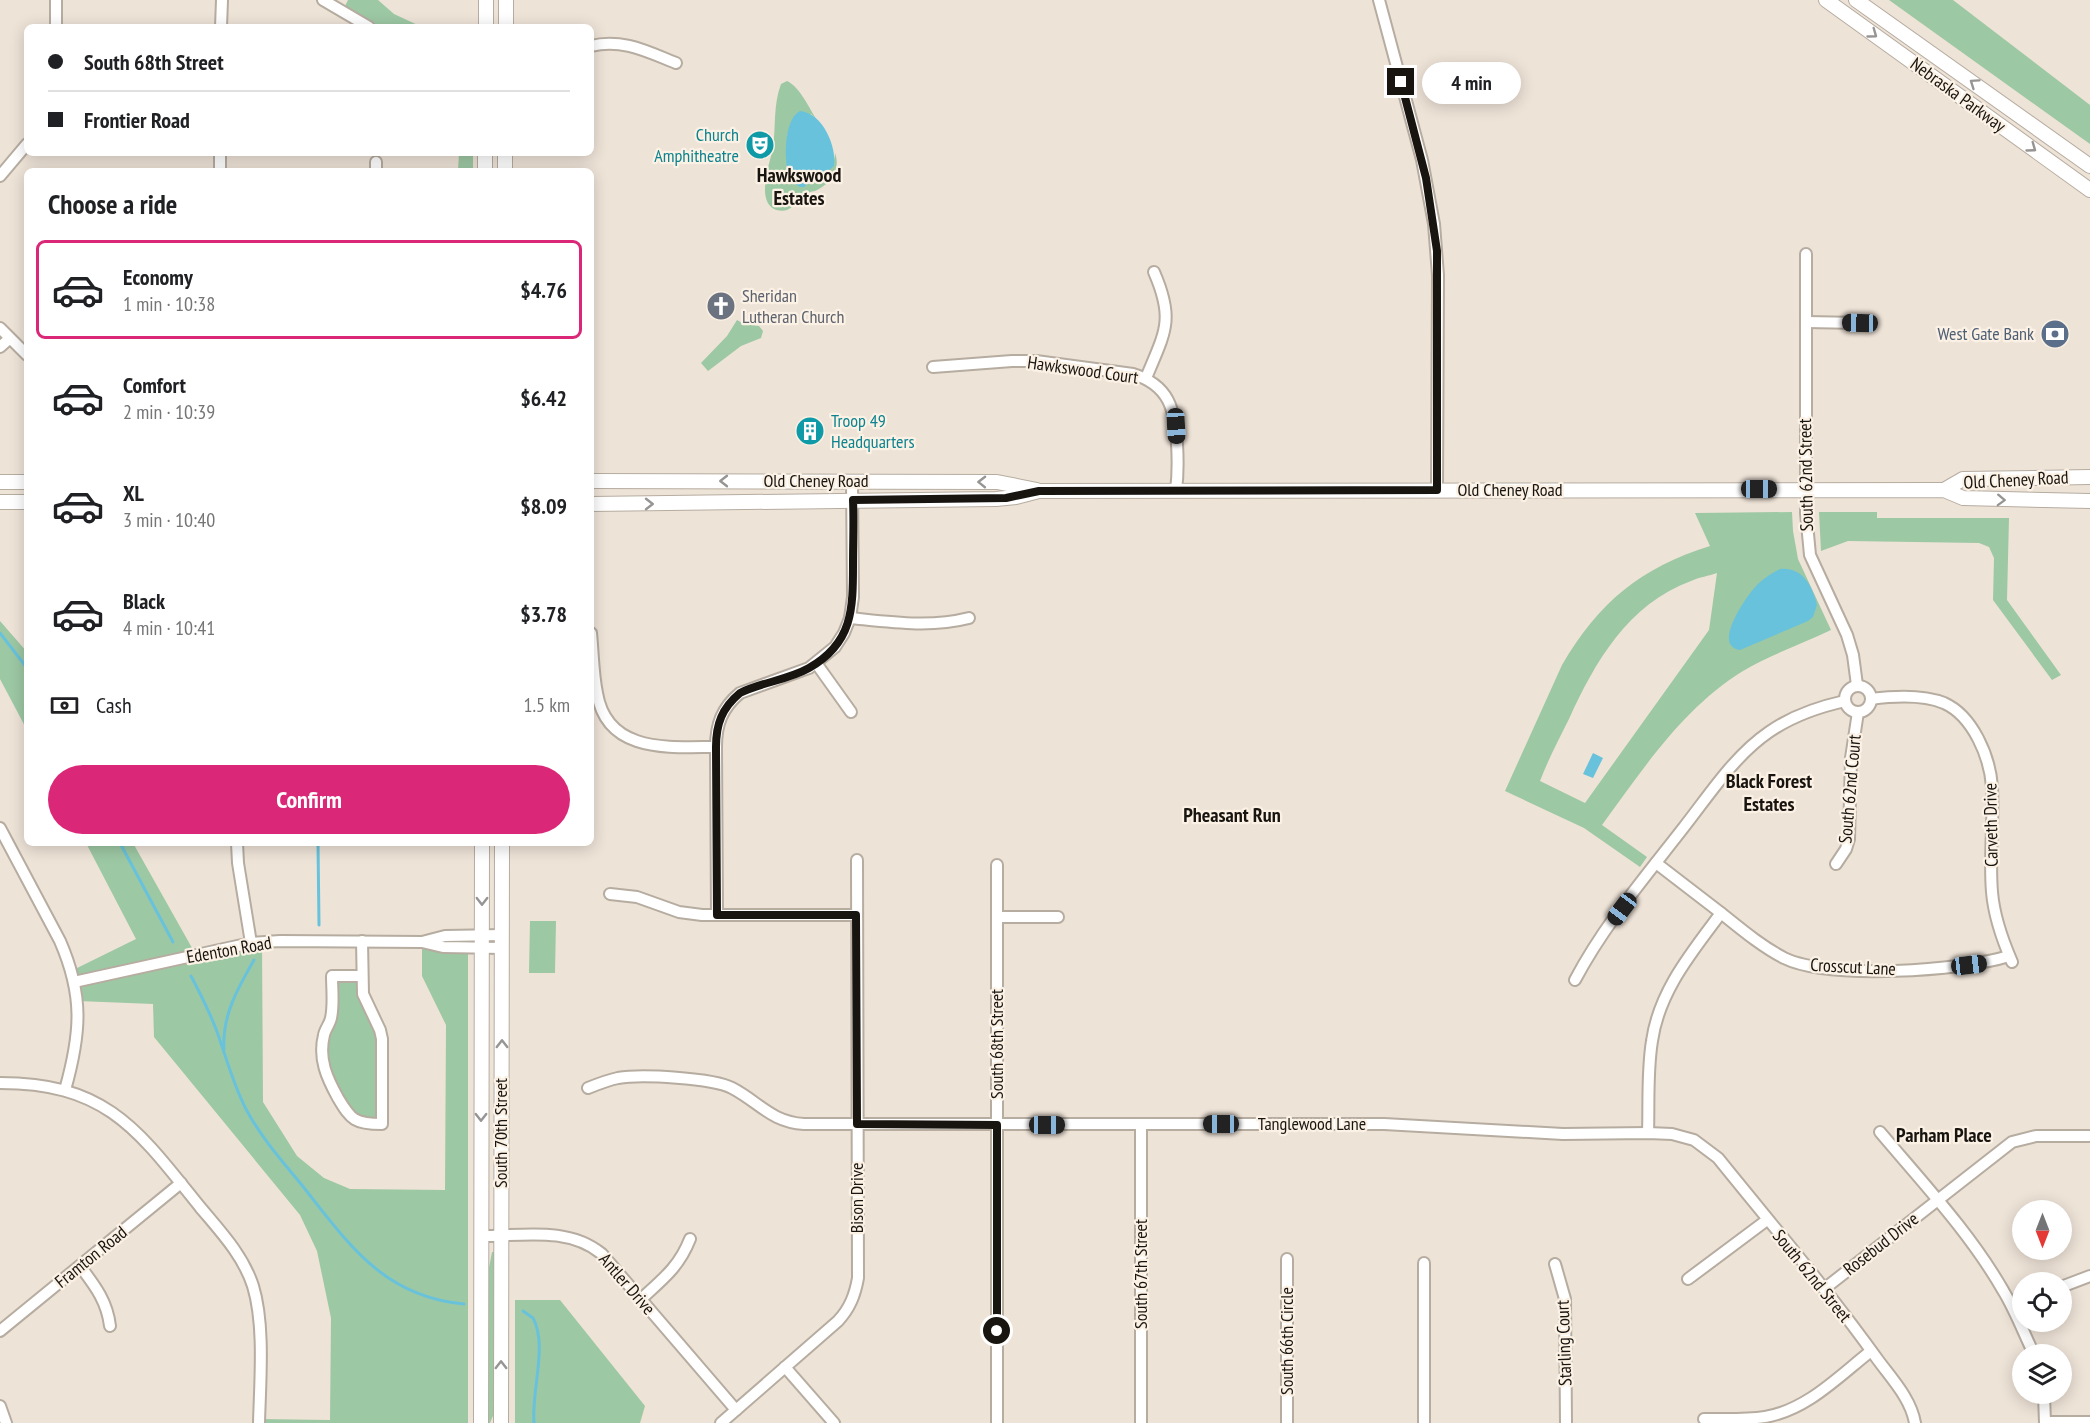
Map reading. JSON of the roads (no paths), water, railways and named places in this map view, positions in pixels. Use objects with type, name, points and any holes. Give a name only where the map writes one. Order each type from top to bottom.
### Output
[{"type":"main road","points":[[486,0],[486,24]]},
{"type":"main road","points":[[506,0],[506,24]]},
{"type":"main road","name":"Nebraska Parkway","points":[[1826,0],[2090,190]]},
{"type":"main road","name":"Nebraska Parkway","points":[[1856,0],[2090,166]]},
{"type":"main road","name":"Old Cheney Road","points":[[1944,490],[1963,479],[2090,477]]},
{"type":"main road","name":"Old Cheney Road","points":[[594,481],[997,482],[1020,485],[1039,491]]},
{"type":"main road","points":[[0,482],[24,482]]},
{"type":"main road","name":"Old Cheney Road","points":[[594,504],[1006,498],[1039,491],[1806,489],[1944,490],[1963,498],[2090,501]]},
{"type":"main road","points":[[0,502],[24,502]]},
{"type":"main road","name":"South 70th Street","points":[[481,1423],[482,846]]},
{"type":"main road","name":"South 70th Street","points":[[501,1423],[502,846]]},
{"type":"street","points":[[56,0],[56,24]]},
{"type":"street","points":[[221,24],[222,0]]},
{"type":"street","points":[[323,0],[364,24]]},
{"type":"street","points":[[1378,0],[1422,160],[1434,224],[1438,275],[1437,490]]},
{"type":"street","points":[[342,12],[354,24]]},
{"type":"street","points":[[594,45],[624,44],[676,63]]},
{"type":"street","points":[[0,176],[24,148]]},
{"type":"street","name":"South 62nd Street","points":[[1806,254],[1806,489],[1809,550],[1847,635],[1853,655],[1857,686]]},
{"type":"street","points":[[1146,378],[1167,318],[1164,296],[1154,272]]},
{"type":"street","points":[[1806,322],[1860,323]]},
{"type":"street","points":[[0,328],[24,352]]},
{"type":"street","points":[[0,347],[9,339]]},
{"type":"street","name":"Hawkswood Court","points":[[933,367],[1036,361],[1132,374],[1146,378],[1163,393],[1174,414],[1178,473],[1176,491]]},
{"type":"street","points":[[717,915],[716,731],[719,720],[731,700],[751,688],[793,675],[816,663],[841,638],[850,618],[853,597],[852,482]]},
{"type":"street","points":[[850,618],[926,624],[969,618]]},
{"type":"street","points":[[816,663],[851,712]]},
{"type":"street","points":[[594,664],[597,695],[601,709],[616,729],[646,745],[716,747]]},
{"type":"street","points":[[1857,686],[1865,688],[1871,699],[1866,709],[1858,712],[1850,708],[1845,701],[1849,689],[1857,686]]},
{"type":"street","name":"Carveth Drive","points":[[1871,699],[1922,698],[1937,701],[1951,707],[1973,730],[1985,756],[1992,784],[1992,891],[1996,922],[2011,959]]},
{"type":"street","points":[[1575,980],[1594,946],[1734,763],[1769,732],[1793,718],[1812,709],[1845,701]]},
{"type":"street","name":"South 62nd Court","points":[[1836,864],[1850,839],[1851,758],[1858,712]]},
{"type":"street","points":[[0,828],[60,940],[74,982],[78,1001],[77,1040],[65,1090]]},
{"type":"street","points":[[237,846],[251,943]]},
{"type":"street","name":"Bison Drive","points":[[721,1423],[838,1322],[846,1313],[855,1292],[858,1278],[857,860]]},
{"type":"street","name":"Crosscut Lane","points":[[1656,863],[1752,938],[1785,958],[1798,963],[1828,968],[1934,969],[2011,959]]},
{"type":"street","name":"South 68th Street","points":[[997,865],[997,1423]]},
{"type":"street","points":[[610,894],[637,897],[679,912],[717,915],[856,915]]},
{"type":"street","points":[[1648,1133],[1652,1040],[1662,1005],[1681,967],[1721,913]]},
{"type":"street","points":[[997,917],[1059,917]]},
{"type":"street","name":"Edenton Road","points":[[74,982],[251,943],[280,941],[422,942],[445,936],[502,941]]},
{"type":"street","points":[[362,941],[363,994],[382,1039],[382,1124],[365,1124],[352,1119],[326,1077],[323,1068],[323,1039],[332,1013],[332,976],[362,976]]},
{"type":"street","name":"Tanglewood Lane","points":[[588,1088],[605,1081],[625,1077],[712,1081],[735,1089],[779,1120],[804,1124],[1394,1124],[1563,1134],[1672,1134],[1694,1140]]},
{"type":"street","points":[[0,1083],[31,1083],[65,1090],[99,1104],[131,1126],[238,1254],[253,1286],[259,1317],[259,1423]]},
{"type":"street","name":"South 67th Street","points":[[1141,1124],[1141,1423]]},
{"type":"street","points":[[1880,1132],[1937,1199],[2012,1300]]},
{"type":"street","name":"Rosebud Drive","points":[[1824,1289],[2012,1142],[2036,1136],[2090,1136]]},
{"type":"street","name":"South 62nd Street","points":[[1694,1140],[1718,1158],[1824,1289],[1906,1399],[1912,1409],[1915,1423]]},
{"type":"street","name":"Framton Road","points":[[0,1331],[181,1184]]},
{"type":"street","points":[[1688,1279],[1767,1220]]},
{"type":"street","name":"Antler Drive","points":[[481,1236],[558,1235],[583,1241],[602,1254],[736,1410]]},
{"type":"street","points":[[641,1299],[679,1262],[690,1239]]},
{"type":"street","name":"South 66th Circle","points":[[1287,1259],[1287,1423]]},
{"type":"street","points":[[1424,1263],[1424,1423]]},
{"type":"street","name":"Starling Court","points":[[1555,1264],[1565,1299],[1566,1423]]},
{"type":"street","points":[[80,1266],[105,1302],[110,1326]]},
{"type":"street","points":[[2072,1283],[2090,1276]]},
{"type":"street","points":[[1704,1419],[1764,1417],[1794,1408],[1810,1399],[1871,1351]]},
{"type":"street","points":[[785,1367],[834,1423]]},
{"type":"street","points":[[2044,1404],[2045,1422],[2090,1422]]},
{"type":"street","points":[[0,1406],[6,1423]]},
{"type":"water","points":[[800,111],[808,113],[822,124],[831,141],[834,158],[834,166],[812,179],[804,187],[791,181],[786,154],[790,123]]},
{"type":"water","points":[[1780,569],[1788,569],[1800,574],[1809,584],[1817,605],[1813,617],[1740,650],[1732,646],[1729,639],[1734,618],[1759,583]]},
{"type":"water","points":[[1593,753],[1603,758],[1593,778],[1583,774]]},
{"type":"waterway","points":[[0,633],[24,664]]},
{"type":"waterway","points":[[122,846],[173,942]]},
{"type":"waterway","points":[[318,846],[319,925]]},
{"type":"waterway","points":[[224,1049],[228,1013],[254,960]]},
{"type":"waterway","points":[[191,976],[213,1022],[247,1111],[272,1149],[335,1227],[370,1264],[389,1279],[411,1291],[436,1299],[464,1304]]},
{"type":"waterway","points":[[523,1311],[533,1318],[539,1341],[534,1423]]},
{"type":"place","name":"Church Amphitheatre","points":[[760,145]]},
{"type":"place","name":"Sheridan Lutheran Church","points":[[721,306]]},
{"type":"place","name":"West Gate Bank","points":[[2055,334]]},
{"type":"place","name":"Troop 49 Headquarters","points":[[810,431]]},
{"type":"district","name":"Hawkswood Estates","points":[[799,186]]},
{"type":"district","name":"Black Forest Estates","points":[[1769,792]]},
{"type":"district","name":"Pheasant Run","points":[[1232,815]]},
{"type":"district","name":"Parham Place","points":[[1944,1135]]}]
